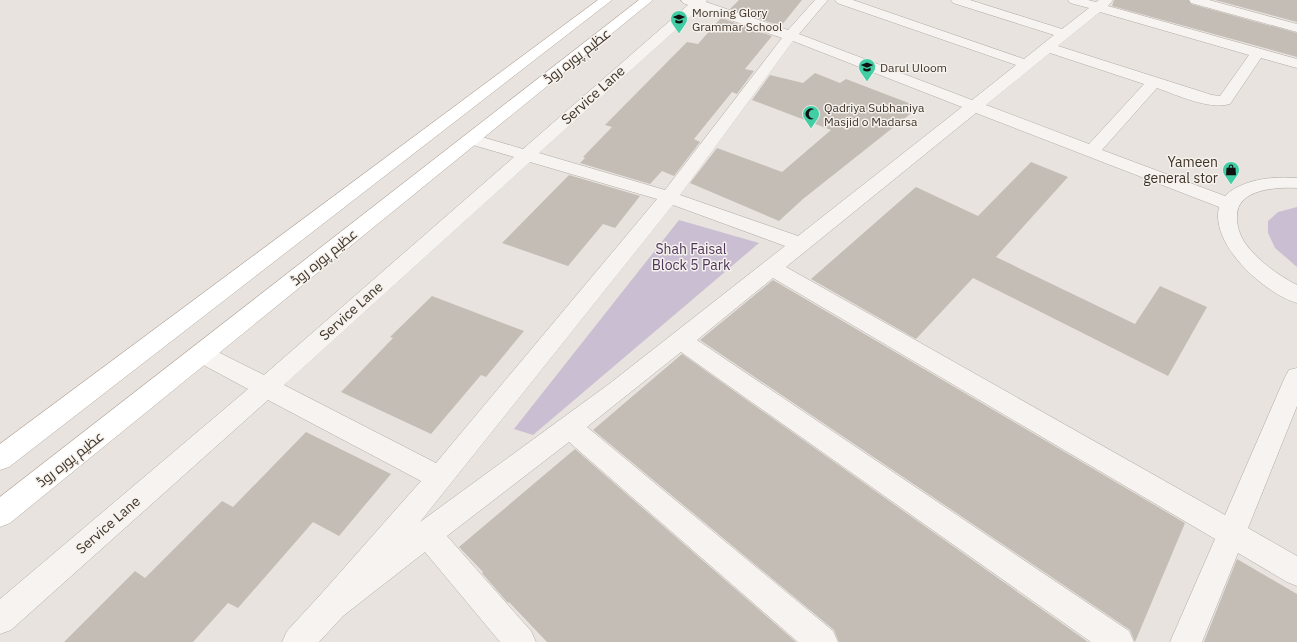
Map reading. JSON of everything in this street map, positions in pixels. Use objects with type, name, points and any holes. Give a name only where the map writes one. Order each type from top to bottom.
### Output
[{"type":"main road","name":"عظیم پورہ روڈ","points":[[0,459],[606,0]]},
{"type":"main road","name":"عظیم پورہ روڈ","points":[[0,514],[647,0]]},
{"type":"street","points":[[298,642],[332,605],[440,478],[670,197],[790,36],[822,0]]},
{"type":"street","points":[[842,0],[1026,64]]},
{"type":"street","points":[[957,0],[1064,34]]},
{"type":"street","points":[[1074,0],[1103,4],[1257,53],[1297,64]]},
{"type":"street","points":[[1195,0],[1297,28]]},
{"type":"street","points":[[695,1],[1228,204]]},
{"type":"street","name":"Service Lane","points":[[0,619],[265,388],[527,155],[695,1]]},
{"type":"street","points":[[332,605],[680,340],[1103,4]]},
{"type":"street","points":[[1047,48],[1210,100],[1224,101],[1257,53]]},
{"type":"street","points":[[1091,152],[1154,82]]},
{"type":"street","points":[[472,139],[670,197],[800,244]]},
{"type":"street","points":[[1297,183],[1264,184],[1242,192],[1228,204],[1225,221],[1234,242],[1254,265],[1297,295]]},
{"type":"street","points":[[771,268],[1232,533],[1297,572]]},
{"type":"street","points":[[680,340],[1118,642]]},
{"type":"street","points":[[202,354],[440,478]]},
{"type":"street","points":[[1186,642],[1297,377]]},
{"type":"street","points":[[569,426],[822,642]]},
{"type":"street","points":[[427,534],[520,642]]},
{"type":"green space","points":[[1297,207],[1297,267],[1275,248],[1268,233],[1268,221],[1278,212]]},
{"type":"green space","name":"Shah Faisal Block 5 Park","points":[[679,220],[759,243],[533,435],[514,429]]},
{"type":"building","points":[[739,0],[802,0],[781,26],[730,9]]},
{"type":"building","points":[[1114,0],[1188,0],[1191,4],[1297,33],[1297,57],[1112,6]]},
{"type":"building","points":[[1215,0],[1297,0],[1297,22]]},
{"type":"building","points":[[721,18],[772,36],[745,69],[754,71],[737,94],[732,92],[694,139],[700,142],[674,176],[662,171],[650,184],[580,163],[585,158],[583,157],[612,127],[605,125],[687,42],[698,44]]},
{"type":"building","points":[[815,73],[840,83],[846,79],[919,107],[803,199],[779,221],[690,183],[717,148],[782,172],[831,130],[752,100],[770,75],[803,83]]},
{"type":"building","points":[[1031,162],[1068,177],[996,257],[1135,324],[1160,286],[1207,307],[1168,376],[973,278],[916,339],[811,279],[916,187],[978,216]]},
{"type":"building","points":[[569,175],[640,196],[615,228],[603,224],[568,266],[502,243]]},
{"type":"building","points":[[773,280],[1185,523],[1135,642],[1130,630],[700,340]]},
{"type":"building","points":[[432,296],[524,331],[486,377],[481,375],[431,434],[341,392],[393,338],[390,337]]},
{"type":"building","points":[[682,354],[1088,642],[839,642],[834,630],[593,430]]},
{"type":"building","points":[[306,432],[391,474],[339,536],[313,522],[238,608],[228,603],[193,642],[64,642],[135,571],[145,578],[222,501],[233,507]]},
{"type":"building","points":[[575,449],[796,642],[547,642],[509,602],[508,603],[482,573],[483,572],[459,547]]},
{"type":"building","points":[[1237,559],[1297,594],[1297,642],[1204,642]]},
{"type":"place","name":"Morning Glory Grammar School","points":[[679,34]]},
{"type":"place","name":"Darul Uloom","points":[[867,82]]},
{"type":"place","name":"Qadriya Subhaniya Masjid o Madarsa","points":[[811,129]]},
{"type":"place","name":"Yameen general stor","points":[[1231,185]]}]
